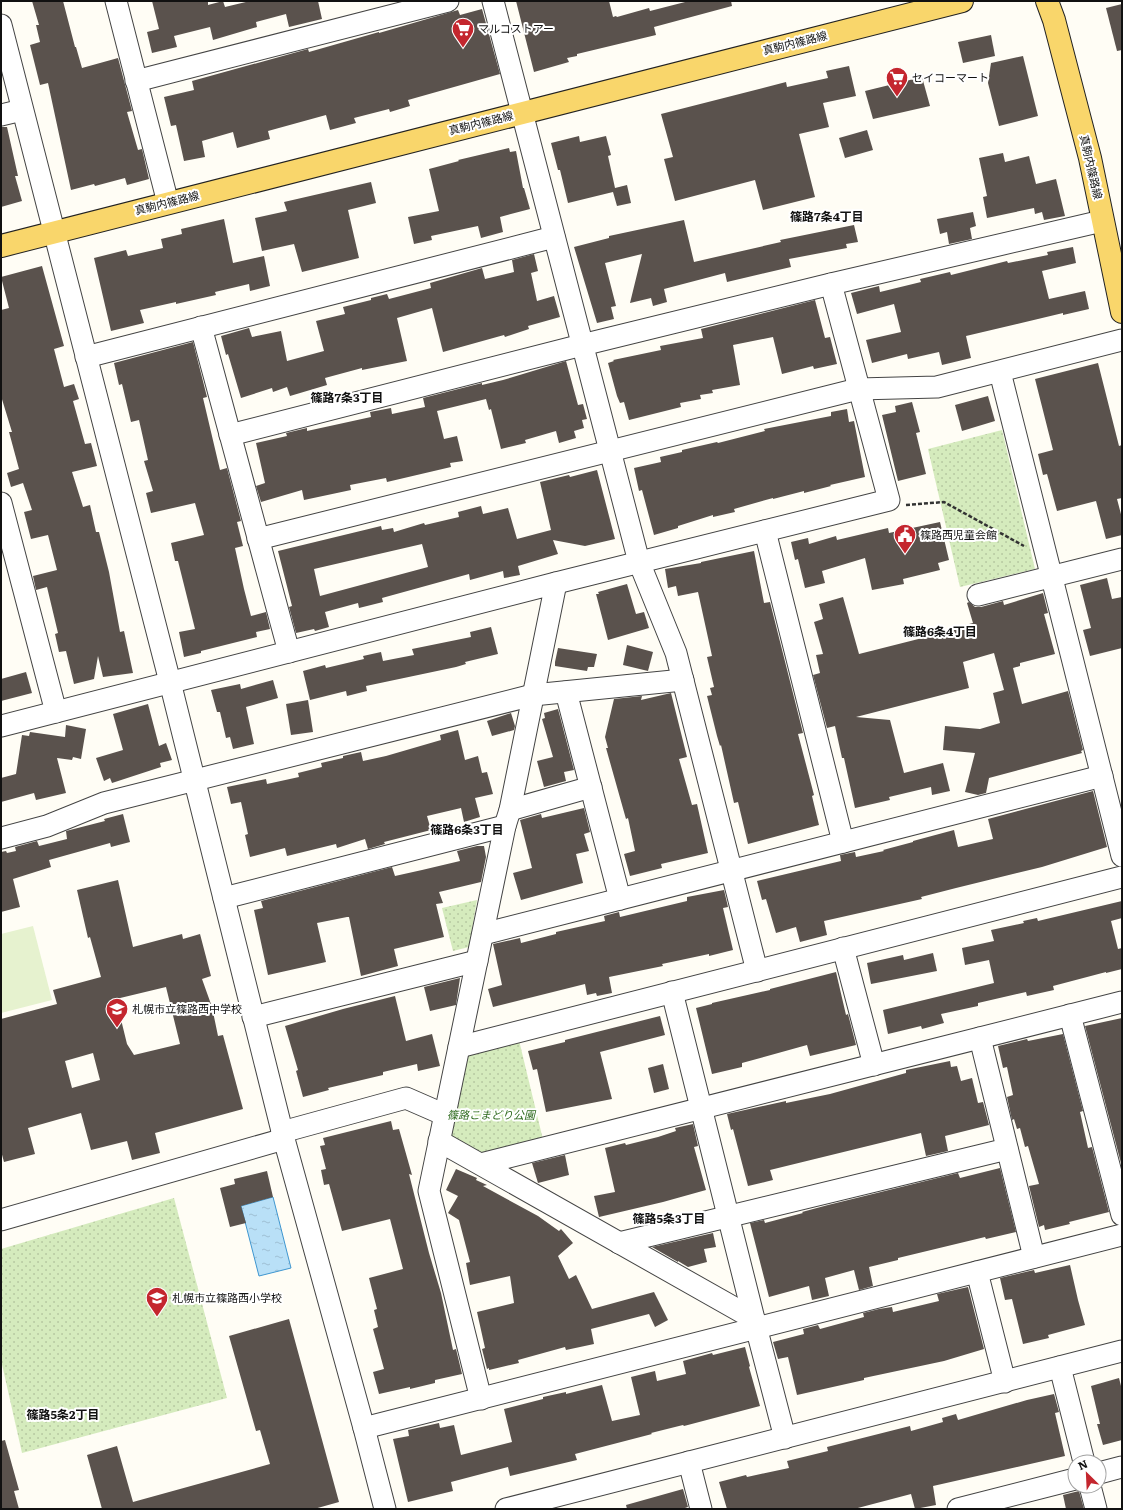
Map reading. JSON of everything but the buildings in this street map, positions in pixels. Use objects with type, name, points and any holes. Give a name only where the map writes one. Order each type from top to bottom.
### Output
[{"type":"main road","name":"真駒内篠路線","points":[[1,246],[962,1]]},
{"type":"main road","name":"真駒内篠路線","points":[[1047,1],[1054,20],[1090,158],[1122,312]]},
{"type":"street","points":[[116,1],[168,203]]},
{"type":"street","points":[[136,81],[448,1]]},
{"type":"street","points":[[493,1],[639,562],[676,653],[757,971]]},
{"type":"street","points":[[1,25],[170,682],[283,1136],[385,1509]]},
{"type":"street","points":[[1,115],[22,110]]},
{"type":"street","points":[[230,435],[582,345],[1102,220]]},
{"type":"street","points":[[86,356],[554,238]]},
{"type":"street","points":[[1,726],[556,583],[888,500],[831,284]]},
{"type":"street","points":[[201,327],[289,652]]},
{"type":"street","points":[[258,539],[858,389],[937,387],[1122,340]]},
{"type":"street","points":[[1000,372],[1122,856]]},
{"type":"street","points":[[1,503],[56,712]]},
{"type":"street","points":[[765,531],[843,842]]},
{"type":"street","points":[[978,595],[1122,559]]},
{"type":"street","points":[[481,1398],[429,1191],[556,583]]},
{"type":"street","points":[[1,838],[47,826],[104,803],[533,695],[683,680]]},
{"type":"street","points":[[566,692],[620,899]]},
{"type":"street","points":[[483,934],[1102,776]]},
{"type":"street","points":[[224,898],[508,818],[591,787]]},
{"type":"street","points":[[459,1047],[1122,877]]},
{"type":"street","points":[[843,948],[874,1065]]},
{"type":"street","points":[[253,1017],[477,962]]},
{"type":"street","points":[[672,992],[785,1438]]},
{"type":"street","points":[[481,1164],[1122,1002]]},
{"type":"street","points":[[1070,1015],[1122,1215]]},
{"type":"street","points":[[980,1038],[1034,1257]]},
{"type":"street","points":[[1,1220],[406,1098],[445,1115]]},
{"type":"street","points":[[439,1141],[619,1243],[755,1324]]},
{"type":"street","points":[[619,1243],[1007,1149]]},
{"type":"street","points":[[364,1428],[755,1324],[977,1272],[1122,1235]]},
{"type":"street","points":[[977,1272],[1005,1382]]},
{"type":"street","points":[[506,1509],[1122,1351]]},
{"type":"street","points":[[1060,1367],[1082,1454]]},
{"type":"street","points":[[689,1462],[701,1509]]},
{"type":"street","points":[[1107,1471],[1122,1467]]},
{"type":"street","points":[[958,1509],[1004,1503],[1067,1482]]},
{"type":"street","points":[[1092,1494],[1096,1509]]},
{"type":"path","points":[[900,506],[944,502],[1026,547]]},
{"type":"green space","points":[[1002,430],[1035,569],[960,587],[928,449]]},
{"type":"green space","points":[[477,900],[469,947],[453,951],[442,908]]},
{"type":"green space","points":[[33,926],[52,1000],[1,1013],[1,934]]},
{"type":"green space","name":"篠路こまどり公園","points":[[517,1032],[545,1148],[481,1164],[439,1141],[459,1047]]},
{"type":"green space","points":[[174,1198],[227,1398],[22,1453],[1,1360],[1,1249]]},
{"type":"water","points":[[273,1197],[291,1268],[259,1276],[241,1206]]},
{"type":"place","name":"マルコストアー","points":[[463,48]]},
{"type":"place","name":"セイコーマート","points":[[897,98]]},
{"type":"place","name":"篠路西児童会館","points":[[905,554]]},
{"type":"place","name":"札幌市立篠路西中学校","points":[[117,1028]]},
{"type":"place","name":"札幌市立篠路西小学校","points":[[157,1318]]},
{"type":"district","name":"篠路7条4丁目","points":[[827,217]]},
{"type":"district","name":"篠路7条3丁目","points":[[347,398]]},
{"type":"district","name":"篠路6条4丁目","points":[[940,632]]},
{"type":"district","name":"篠路6条3丁目","points":[[467,830]]},
{"type":"district","name":"篠路5条3丁目","points":[[669,1219]]},
{"type":"district","name":"篠路5条2丁目","points":[[63,1415]]}]
